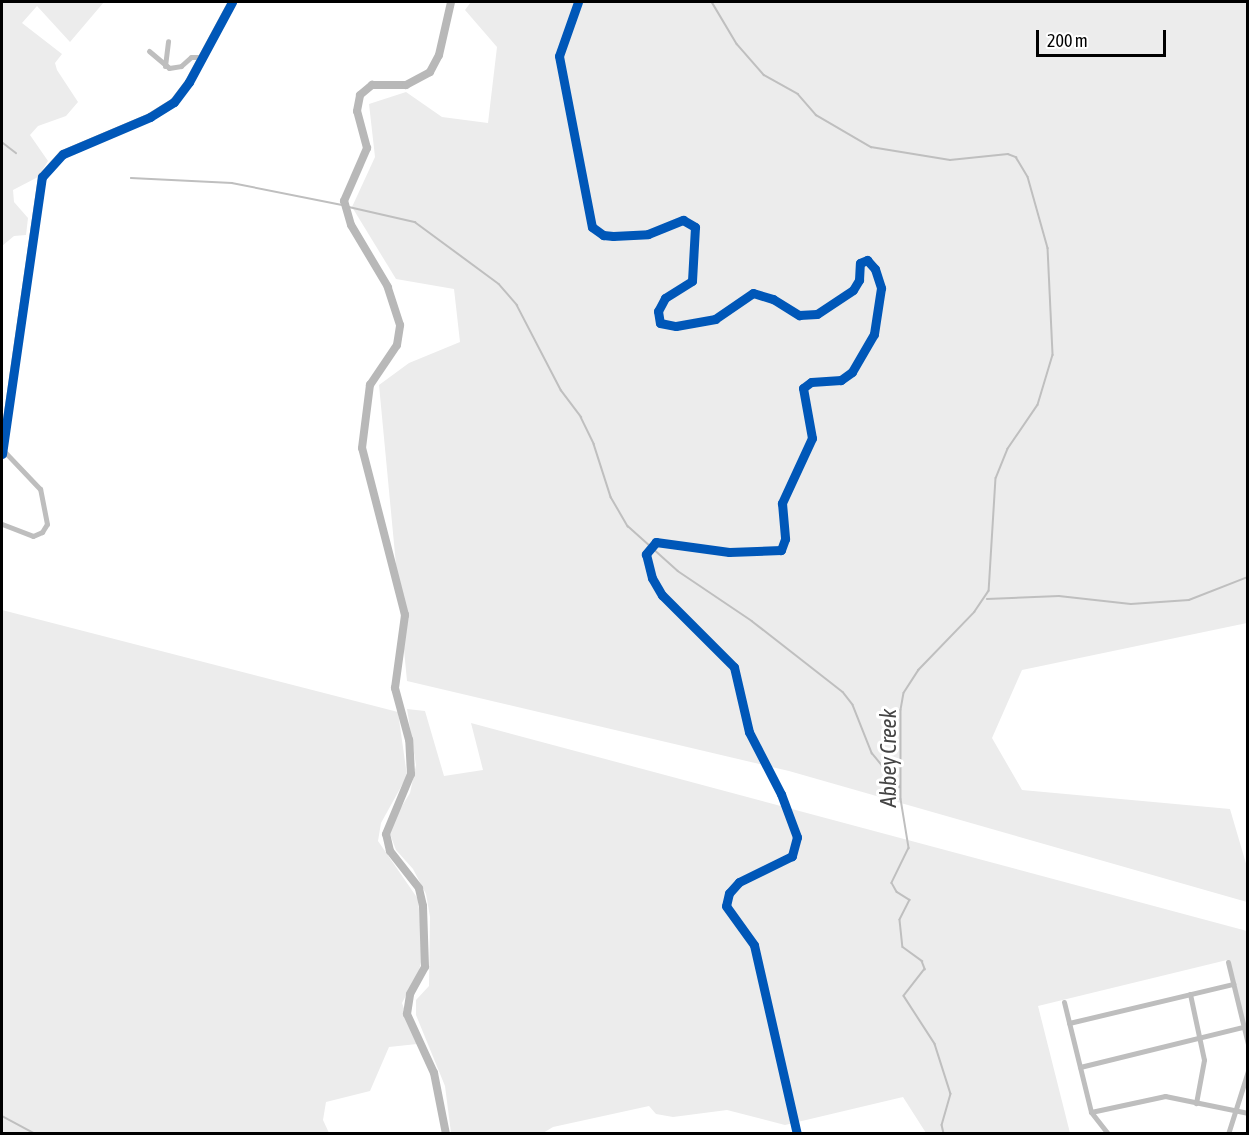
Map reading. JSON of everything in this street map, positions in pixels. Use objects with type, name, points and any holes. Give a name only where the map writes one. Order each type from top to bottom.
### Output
[{"type":"main road","points":[[2,454],[42,177],[63,154],[169,106],[184,89],[232,2]]},
{"type":"main road","points":[[446,1134],[434,1073],[407,1014],[410,994],[425,967],[423,906],[419,888],[390,851],[386,834],[411,774],[409,740],[395,688],[405,615],[362,448],[370,385],[393,352],[400,325],[388,287],[351,225],[344,201],[367,148],[357,111],[360,95],[372,85],[406,85],[430,72],[439,55],[451,2]]},
{"type":"street","points":[[578,2],[559,56],[592,227],[603,235],[613,236],[648,234],[683,220],[695,227],[692,280],[665,298],[658,311],[660,322],[675,326],[715,319],[753,293],[773,299],[799,315],[817,314],[853,290],[859,280],[860,263],[867,260],[875,269],[881,288],[874,334],[852,372],[841,380],[811,382],[803,387],[812,438],[782,503],[785,539],[781,550],[729,552],[656,542],[646,554],[652,578],[662,595],[734,667],[752,739],[781,794],[797,837],[792,856],[739,882],[729,893],[726,906],[754,945],[797,1134]]},
{"type":"street","points":[[165,66],[168,41]]},
{"type":"street","points":[[149,51],[165,66],[177,67],[191,57],[202,57]]},
{"type":"street","points":[[2,449],[40,489],[47,519],[45,528],[36,535],[2,524]]},
{"type":"street","points":[[1228,962],[1248,1044]]},
{"type":"street","points":[[1069,1023],[1233,984]]},
{"type":"street","points":[[1190,994],[1204,1060],[1196,1103]]},
{"type":"street","points":[[1064,1002],[1091,1113],[1108,1134]]},
{"type":"street","points":[[1080,1068],[1243,1027]]},
{"type":"street","points":[[1228,1134],[1248,1071]]},
{"type":"street","points":[[1091,1113],[1154,1098],[1248,1113]]},
{"type":"shaded area","points":[[2,2],[104,2],[70,42],[37,6],[22,23],[62,54],[55,63],[57,70],[78,102],[66,116],[38,126],[30,135],[48,161],[38,177],[13,190],[14,202],[28,218],[26,235],[14,236],[2,246]]},
{"type":"shaded area","points":[[471,2],[1247,2],[1247,623],[1022,670],[992,738],[1022,790],[1230,809],[1247,867],[1247,902],[789,771],[407,681],[379,385],[409,363],[460,342],[454,289],[396,279],[352,207],[375,157],[369,104],[406,92],[442,117],[488,123],[497,47],[465,10]]},
{"type":"shaded area","points":[[2,610],[398,712],[407,776],[381,823],[378,841],[418,899],[423,953],[419,971],[402,1003],[417,1044],[389,1047],[370,1091],[326,1102],[323,1120],[329,1133],[2,1133]]},
{"type":"shaded area","points":[[407,709],[425,711],[444,776],[483,770],[471,723],[1247,931],[1247,1046],[1227,960],[1038,1006],[1070,1133],[926,1133],[903,1097],[785,1125],[727,1110],[673,1117],[656,1114],[649,1106],[553,1127],[543,1133],[451,1133],[445,1086],[416,1015],[416,1000],[429,986],[430,917],[426,894],[413,869],[396,850],[390,834],[394,819],[410,793],[416,765]]},
{"type":"waterway","points":[[712,2],[737,44],[764,75],[798,94],[816,115],[871,147],[950,160],[1008,154],[1016,157],[1028,177],[1048,248],[1053,355],[1038,405],[1008,449],[996,478],[989,591],[975,612],[919,670],[904,693],[901,710],[901,799],[909,848],[892,883],[897,892],[910,900],[900,920],[903,947],[922,961],[925,969],[904,996],[935,1044],[951,1094],[942,1125],[944,1134]]},
{"type":"waterway","points":[[2,142],[16,153]]},
{"type":"waterway","points":[[131,178],[232,183],[342,205]]},
{"type":"waterway","points":[[349,207],[415,222],[499,284],[517,305],[561,390],[581,417],[594,444],[611,497],[628,526],[678,571],[752,621],[843,692],[853,705],[872,753],[900,787]]},
{"type":"waterway","name":"Abbey Creek","points":[[987,599],[1059,596],[1131,604],[1189,600],[1248,577]]},
{"type":"waterway","points":[[2,1116],[36,1134]]},
{"type":"cycle path","points":[[2,454],[42,177],[63,154],[150,117],[174,102],[189,82],[232,2]]},
{"type":"cycle path","points":[[578,2],[559,56],[592,227],[603,235],[613,236],[648,234],[683,220],[695,227],[692,281],[665,298],[658,311],[660,323],[676,326],[715,319],[753,293],[773,299],[799,315],[817,314],[853,290],[859,280],[860,263],[867,260],[875,269],[881,288],[874,334],[852,372],[841,380],[811,382],[803,388],[812,438],[782,503],[785,539],[781,550],[729,552],[656,542],[646,554],[652,578],[662,595],[734,667],[749,732],[781,794],[797,837],[792,856],[739,882],[729,893],[726,906],[754,945],[797,1134]]}]
